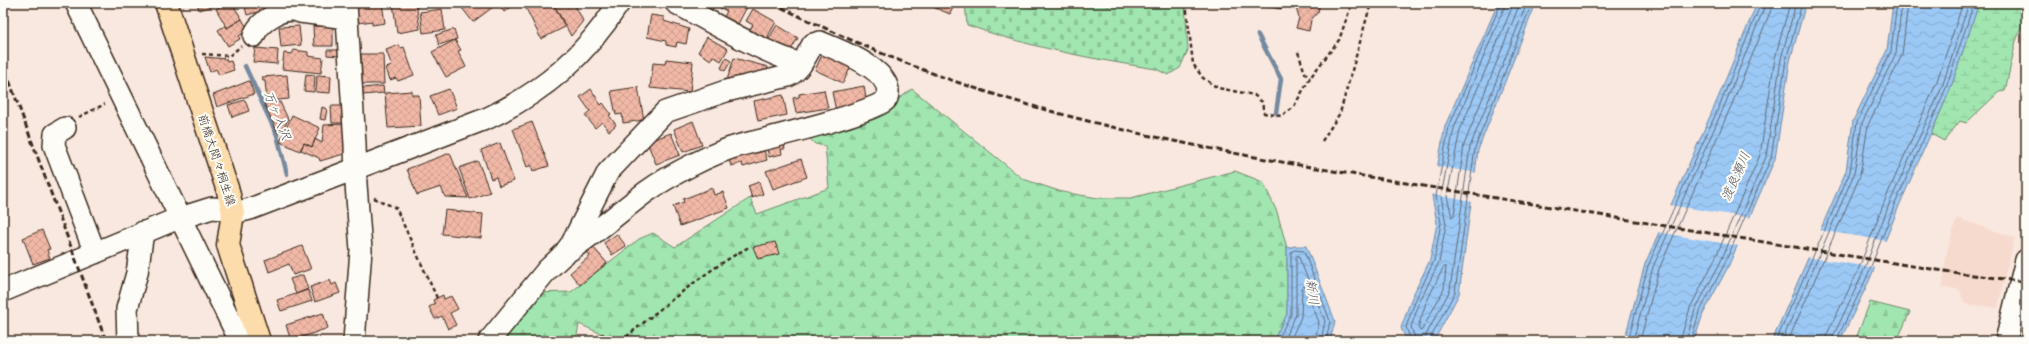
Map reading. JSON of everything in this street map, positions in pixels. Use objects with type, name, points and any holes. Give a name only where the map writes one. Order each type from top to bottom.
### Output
[{"type":"main road","name":"前橋大間々桐生線","points":[[166,3],[233,213],[228,245],[259,341]]},
{"type":"street","points":[[76,3],[240,341]]},
{"type":"street","points":[[3,291],[180,218],[212,208],[218,208],[233,213],[250,209],[488,118],[525,99],[571,64],[592,40],[619,3]]},
{"type":"street","points":[[676,3],[784,59],[800,64]]},
{"type":"street","points":[[254,36],[256,30],[272,17],[288,11],[294,10],[300,12],[347,10],[361,250],[354,341]]},
{"type":"street","points":[[488,341],[547,270],[564,254],[647,191],[694,165],[733,147],[863,112],[885,102],[888,98],[884,82],[873,68],[863,61],[820,42],[813,44],[800,64],[792,74],[788,76],[726,91],[665,112],[608,172],[572,243],[564,254]]},
{"type":"street","points":[[65,128],[55,134],[54,145],[95,253]]},
{"type":"street","points":[[128,341],[127,309],[137,273],[143,232]]},
{"type":"street","points":[[2006,341],[2022,295],[2026,260]]},
{"type":"path","points":[[1186,3],[1193,64],[1203,78],[1218,88],[1254,95],[1262,102],[1264,113],[1281,116],[1293,108],[1310,78],[1338,40],[1352,3]]},
{"type":"path","points":[[1322,141],[1340,113],[1371,3]]},
{"type":"path","points":[[197,53],[229,56],[254,36]]},
{"type":"path","points":[[1298,52],[1305,73],[1310,78]]},
{"type":"path","points":[[65,128],[73,120],[121,96]]},
{"type":"path","points":[[370,196],[396,208],[437,298]]},
{"type":"path","points":[[621,341],[670,301],[749,247]]},
{"type":"shaded area","points":[[1957,218],[2015,238],[1998,308],[1965,304],[1959,289],[1942,288],[1947,251]]},
{"type":"green space","points":[[965,3],[1185,3],[1188,50],[1180,68],[1168,75],[1156,69],[1108,61],[1037,46],[967,25]]},
{"type":"green space","points":[[1979,3],[2026,3],[2026,15],[2016,41],[2005,91],[1999,92],[1966,123],[1960,121],[1944,141],[1931,134],[1950,90]]},
{"type":"green space","points":[[912,89],[1023,179],[1062,192],[1098,198],[1131,198],[1235,171],[1263,182],[1277,212],[1287,248],[1287,314],[1273,341],[618,341],[579,324],[576,341],[493,341],[534,293],[571,292],[639,239],[653,233],[675,247],[750,198],[757,214],[829,188],[825,146],[815,144],[802,131],[851,127],[892,104]]},
{"type":"green space","points":[[1870,302],[1910,312],[1897,341],[1855,341]]},
{"type":"water","points":[[1498,3],[1536,3],[1478,150],[1459,294],[1434,341],[1407,341],[1401,328],[1412,297],[1430,260],[1437,223],[1432,196],[1445,126]]},
{"type":"water","name":"渡良瀬川","points":[[1757,3],[1806,3],[1790,61],[1775,159],[1728,267],[1703,314],[1694,341],[1624,341],[1645,264],[1718,98]]},
{"type":"water","points":[[1893,3],[1979,3],[1950,90],[1899,206],[1870,279],[1840,341],[1772,341],[1846,171],[1853,121],[1887,50]]},
{"type":"water","points":[[1306,246],[1335,321],[1330,341],[1273,341],[1287,314],[1287,248]]},
{"type":"pier","points":[[1435,166],[1477,173],[1473,202],[1430,194]]},
{"type":"pier","points":[[1669,205],[1751,218],[1739,246],[1657,232]]},
{"type":"pier","points":[[1818,230],[1887,241],[1877,268],[1806,257]]},
{"type":"building","points":[[197,3],[223,3],[199,10]]},
{"type":"building","points":[[232,3],[242,19],[227,28],[216,9],[224,4],[226,7]]},
{"type":"building","points":[[244,3],[267,3],[268,9],[247,15]]},
{"type":"building","points":[[356,3],[382,3],[385,23],[372,25],[372,21],[359,23]]},
{"type":"building","points":[[393,3],[416,3],[420,29],[397,33]]},
{"type":"building","points":[[469,3],[489,3],[493,7],[473,22],[462,8]]},
{"type":"building","points":[[498,3],[517,3],[504,12]]},
{"type":"building","points":[[553,3],[565,27],[541,39],[524,4]]},
{"type":"building","points":[[553,3],[574,3],[583,21],[571,36]]},
{"type":"building","points":[[696,3],[717,3],[711,12]]},
{"type":"building","points":[[722,3],[740,3],[747,7],[738,24],[724,17],[727,11],[720,8]]},
{"type":"building","points":[[929,3],[955,3],[950,14],[928,5]]},
{"type":"building","points":[[1259,3],[1282,3],[1281,9],[1258,5]]},
{"type":"building","points":[[1297,3],[1320,3],[1318,12],[1311,20],[1309,31],[1296,28],[1299,18],[1296,8]]},
{"type":"building","points":[[442,9],[445,30],[423,33],[420,12]]},
{"type":"building","points":[[753,9],[776,22],[766,40],[749,31],[753,25],[746,21]]},
{"type":"building","points":[[651,15],[664,17],[664,21],[689,29],[686,44],[677,42],[676,47],[666,45],[666,41],[647,37]]},
{"type":"building","points":[[242,19],[248,30],[239,36],[240,39],[228,46],[218,30],[226,25],[227,28]]},
{"type":"building","points":[[777,25],[798,38],[789,53],[768,40]]},
{"type":"building","points":[[299,26],[301,45],[281,47],[279,27]]},
{"type":"building","points":[[313,26],[333,26],[333,46],[314,46]]},
{"type":"building","points":[[454,29],[457,39],[439,45],[436,35]]},
{"type":"building","points":[[707,37],[728,49],[721,61],[713,56],[711,60],[698,52]]},
{"type":"building","points":[[455,40],[461,50],[458,51],[466,67],[446,77],[432,52]]},
{"type":"building","points":[[399,45],[401,48],[404,47],[414,75],[398,81],[396,78],[390,80],[386,68],[392,66],[386,50]]},
{"type":"building","points":[[255,48],[278,50],[277,64],[253,62]]},
{"type":"building","points":[[294,50],[308,52],[308,56],[323,58],[321,73],[282,69],[284,53],[292,54]]},
{"type":"building","points":[[327,50],[339,50],[339,56],[327,55]]},
{"type":"building","points":[[823,53],[852,64],[843,83],[815,70]]},
{"type":"building","points":[[361,54],[383,54],[384,84],[362,84]]},
{"type":"building","points":[[205,57],[226,59],[227,62],[231,61],[234,70],[219,75],[216,69],[210,72]]},
{"type":"building","points":[[726,58],[731,61],[725,71],[721,68]]},
{"type":"building","points":[[734,58],[768,67],[765,77],[726,83]]},
{"type":"building","points":[[666,59],[693,62],[690,92],[650,88],[653,63],[665,64]]},
{"type":"building","points":[[306,74],[315,75],[314,92],[304,91]]},
{"type":"building","points":[[287,75],[289,99],[267,101],[265,81],[263,81],[262,77]]},
{"type":"building","points":[[317,75],[331,76],[330,93],[316,92]]},
{"type":"building","points":[[249,81],[254,94],[217,107],[213,95]]},
{"type":"building","points":[[383,86],[384,93],[363,95],[362,88]]},
{"type":"building","points":[[864,86],[867,105],[836,111],[832,92]]},
{"type":"building","points":[[638,87],[644,120],[623,123],[622,114],[616,115],[611,91]]},
{"type":"building","points":[[449,89],[457,108],[438,115],[430,96]]},
{"type":"building","points":[[591,89],[601,105],[603,103],[611,114],[609,115],[616,125],[609,131],[602,122],[595,128],[585,115],[590,111],[580,97]]},
{"type":"building","points":[[824,90],[828,108],[796,113],[793,98],[799,97],[799,94]]},
{"type":"building","points":[[412,91],[412,95],[419,95],[421,126],[388,128],[385,93]]},
{"type":"building","points":[[783,95],[787,115],[758,121],[754,101]]},
{"type":"building","points":[[245,100],[249,111],[232,117],[228,105]]},
{"type":"building","points":[[280,102],[288,119],[283,131],[278,133],[264,103]]},
{"type":"building","points":[[331,106],[344,106],[345,123],[332,123]]},
{"type":"building","points":[[322,107],[327,109],[325,120],[320,119]]},
{"type":"building","points":[[292,115],[320,128],[312,147],[304,143],[300,151],[280,142]]},
{"type":"building","points":[[693,121],[702,145],[683,152],[674,129]]},
{"type":"building","points":[[532,122],[549,166],[533,171],[531,165],[527,167],[513,129]]},
{"type":"building","points":[[344,124],[347,153],[320,161],[319,158],[301,150],[304,143],[312,147],[315,139],[322,143],[324,125]]},
{"type":"building","points":[[671,133],[680,155],[656,164],[647,142]]},
{"type":"building","points":[[782,137],[785,149],[781,149],[782,154],[769,157],[765,141]]},
{"type":"building","points":[[500,143],[514,181],[499,186],[496,177],[491,179],[481,150]]},
{"type":"building","points":[[763,147],[767,160],[743,167],[742,163],[731,166],[728,156]]},
{"type":"building","points":[[450,153],[468,198],[445,197],[441,187],[417,195],[407,169]]},
{"type":"building","points":[[801,159],[807,177],[773,189],[766,171]]},
{"type":"building","points":[[478,161],[490,192],[470,199],[459,168]]},
{"type":"building","points":[[759,182],[763,194],[752,198],[748,186]]},
{"type":"building","points":[[712,188],[714,195],[723,192],[729,208],[680,226],[673,206],[684,202],[683,199]]},
{"type":"building","points":[[445,210],[483,214],[481,238],[442,234]]},
{"type":"building","points":[[42,230],[50,249],[47,250],[50,258],[33,264],[23,238]]},
{"type":"building","points":[[617,234],[626,246],[612,255],[604,243]]},
{"type":"building","points":[[775,242],[779,254],[758,259],[753,247]]},
{"type":"building","points":[[302,246],[311,269],[293,275],[289,264],[269,272],[265,260]]},
{"type":"building","points":[[593,247],[607,263],[580,285],[570,273],[590,256],[587,252]]},
{"type":"building","points":[[303,275],[308,289],[296,294],[290,279]]},
{"type":"building","points":[[330,280],[332,285],[336,283],[340,293],[315,302],[310,287]]},
{"type":"building","points":[[308,290],[312,301],[281,311],[277,300]]},
{"type":"building","points":[[443,295],[444,299],[451,296],[458,309],[450,313],[456,325],[448,329],[442,316],[435,319],[429,307],[435,304],[433,300]]},
{"type":"building","points":[[323,313],[328,328],[291,341],[286,325]]},
{"type":"building","points":[[603,333],[607,340],[588,341]]},
{"type":"waterway","name":"新川","points":[[1258,35],[1281,79],[1276,113]]},
{"type":"waterway","name":"万ヶ入沢","points":[[245,66],[277,135],[287,174]]},
{"type":"railway","points":[[774,3],[811,22],[906,63],[979,90],[1054,112],[1129,131],[1282,162],[1359,175],[1880,261],[2026,282]]},
{"type":"railway","points":[[3,64],[106,341]]}]
